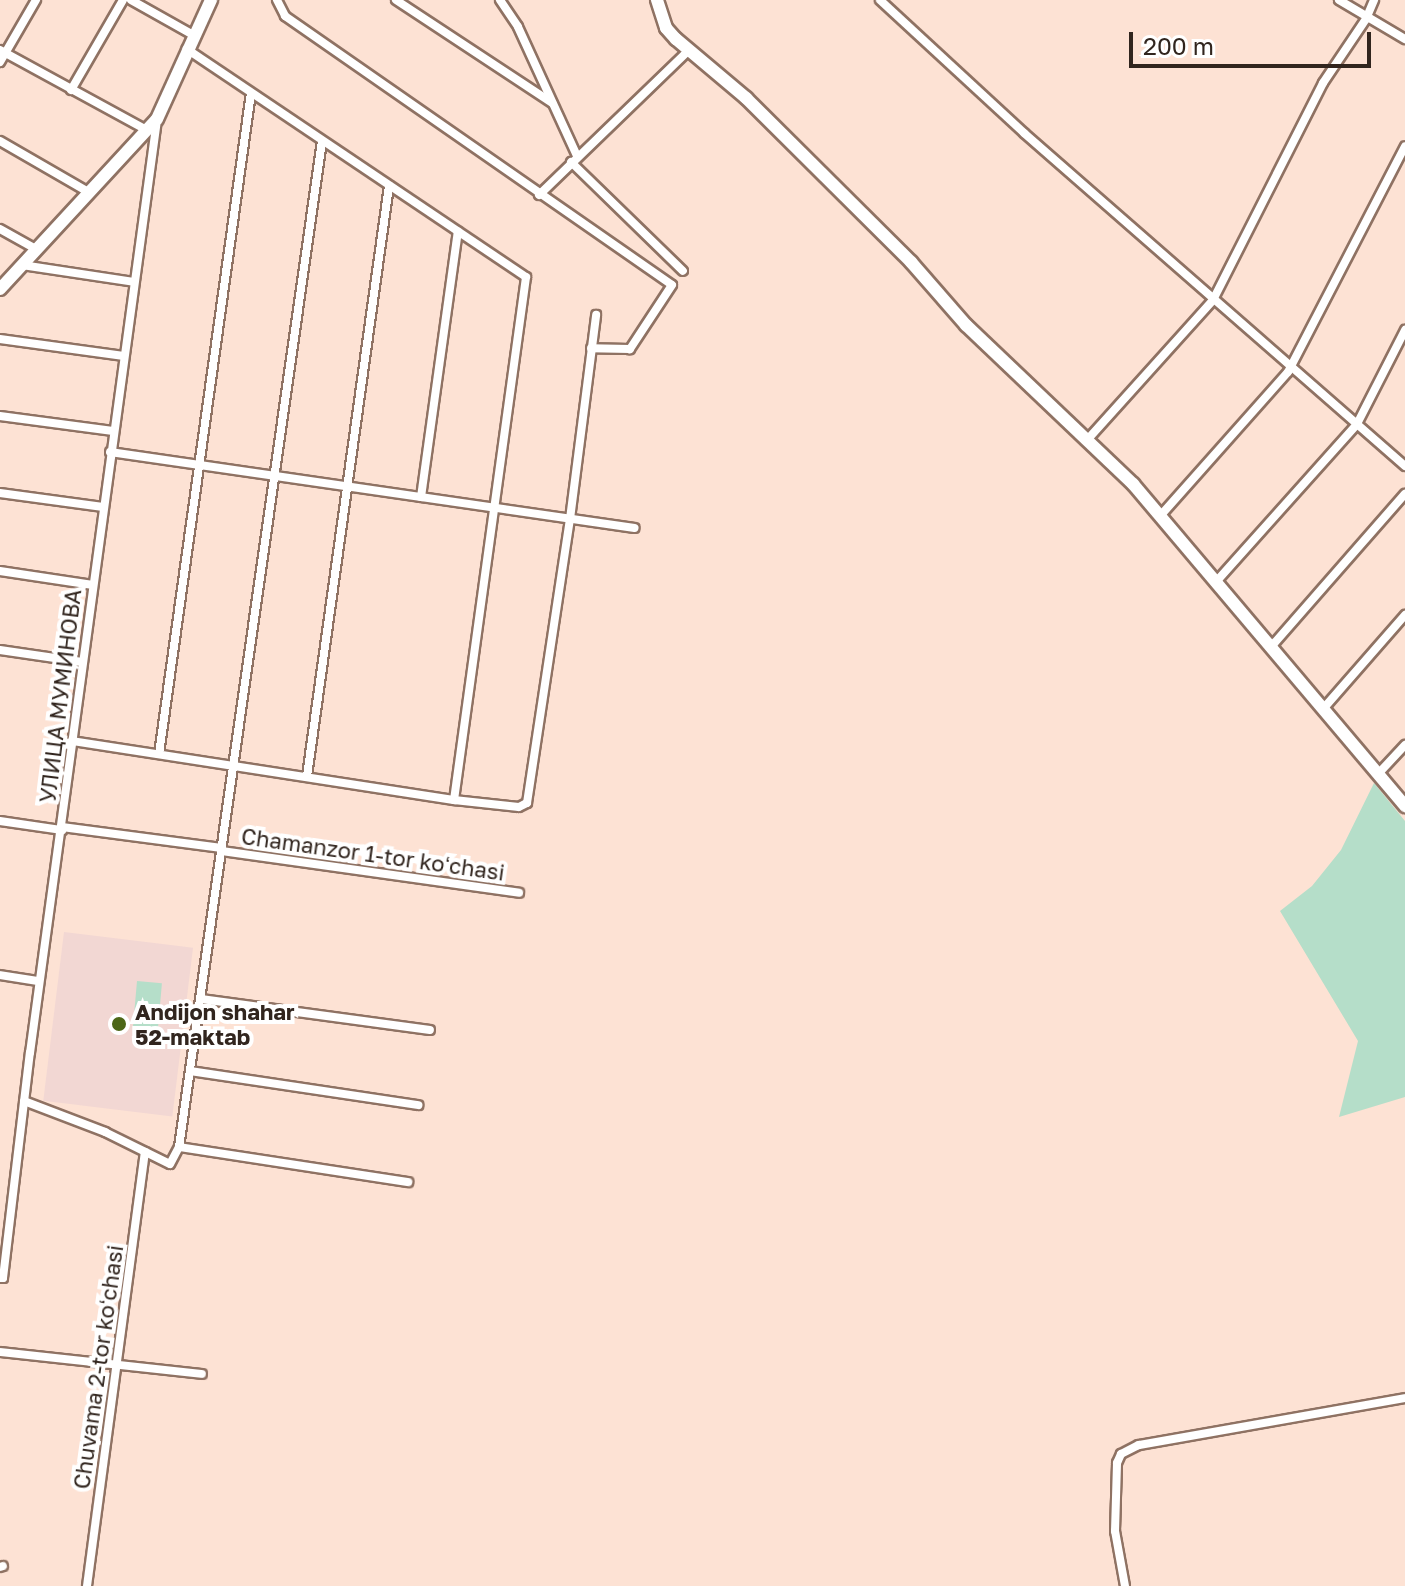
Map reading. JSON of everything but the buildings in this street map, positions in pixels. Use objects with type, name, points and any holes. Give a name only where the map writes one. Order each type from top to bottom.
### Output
[{"type":"street","points":[[36,0],[2,55],[147,130]]},
{"type":"street","points":[[71,90],[123,0]]},
{"type":"street","points":[[131,0],[193,35]]},
{"type":"street","points":[[0,289],[157,119],[186,49],[211,0]]},
{"type":"street","points":[[277,0],[285,16],[672,285],[630,349],[625,352],[591,348]]},
{"type":"street","points":[[396,0],[552,103]]},
{"type":"street","points":[[500,0],[518,27],[574,159],[683,271]]},
{"type":"street","points":[[657,0],[666,28],[688,51],[737,90],[911,262],[984,344],[1088,439],[1161,515],[1214,584],[1405,806]]},
{"type":"street","points":[[880,0],[1213,300],[1405,466]]},
{"type":"street","points":[[1339,0],[1366,19],[1405,39]]},
{"type":"street","points":[[1088,439],[1213,300],[1323,83],[1366,19],[1374,0]]},
{"type":"street","points":[[186,49],[526,277],[454,800]]},
{"type":"street","points":[[539,195],[688,51]]},
{"type":"street","points":[[159,754],[251,93]]},
{"type":"street","name":"УЛИЦА МУМИНОВА","points":[[1,1278],[157,119]]},
{"type":"street","points":[[0,141],[90,193]]},
{"type":"street","points":[[24,1101],[105,1132],[170,1164],[179,1147],[322,141]]},
{"type":"street","points":[[1161,515],[1288,372],[1405,146]]},
{"type":"street","points":[[307,776],[389,186]]},
{"type":"street","points":[[0,229],[36,249]]},
{"type":"street","points":[[421,497],[458,232]]},
{"type":"street","points":[[22,265],[134,282]]},
{"type":"street","points":[[72,741],[454,800],[519,807],[527,803],[570,519],[596,315]]},
{"type":"street","points":[[1214,584],[1357,424],[1405,330]]},
{"type":"street","points":[[0,339],[124,356]]},
{"type":"street","points":[[0,416],[113,431]]},
{"type":"street","points":[[110,452],[635,528]]},
{"type":"street","points":[[0,493],[103,507]]},
{"type":"street","points":[[1270,648],[1405,494]]},
{"type":"street","points":[[0,571],[93,585]]},
{"type":"street","points":[[1323,709],[1405,615]]},
{"type":"street","points":[[0,650],[82,662]]},
{"type":"street","points":[[1378,774],[1405,745]]},
{"type":"street","name":"Chamanzor 1-tor koʻchasi","points":[[0,821],[222,849],[519,893]]},
{"type":"street","points":[[0,975],[39,981]]},
{"type":"street","points":[[201,999],[430,1030]]},
{"type":"street","points":[[190,1071],[418,1105]]},
{"type":"street","points":[[179,1147],[408,1182]]},
{"type":"street","name":"Chuvama 2-tor koʻchasi","points":[[87,1586],[145,1152]]},
{"type":"street","points":[[0,1352],[202,1374]]},
{"type":"street","points":[[1125,1586],[1115,1531],[1117,1463],[1121,1454],[1139,1445],[1405,1398]]},
{"type":"shaded area","name":"Andijon shahar 52-maktab","points":[[64,932],[193,948],[172,1117],[43,1101]]},
{"type":"green space","points":[[1374,783],[1405,821],[1405,1097],[1339,1117],[1358,1041],[1280,911],[1312,886],[1341,850]]},
{"type":"green space","points":[[137,981],[162,983],[158,1031],[133,1029]]},
{"type":"place","name":"Andijon shahar 52-maktab","points":[[119,1024]]}]
